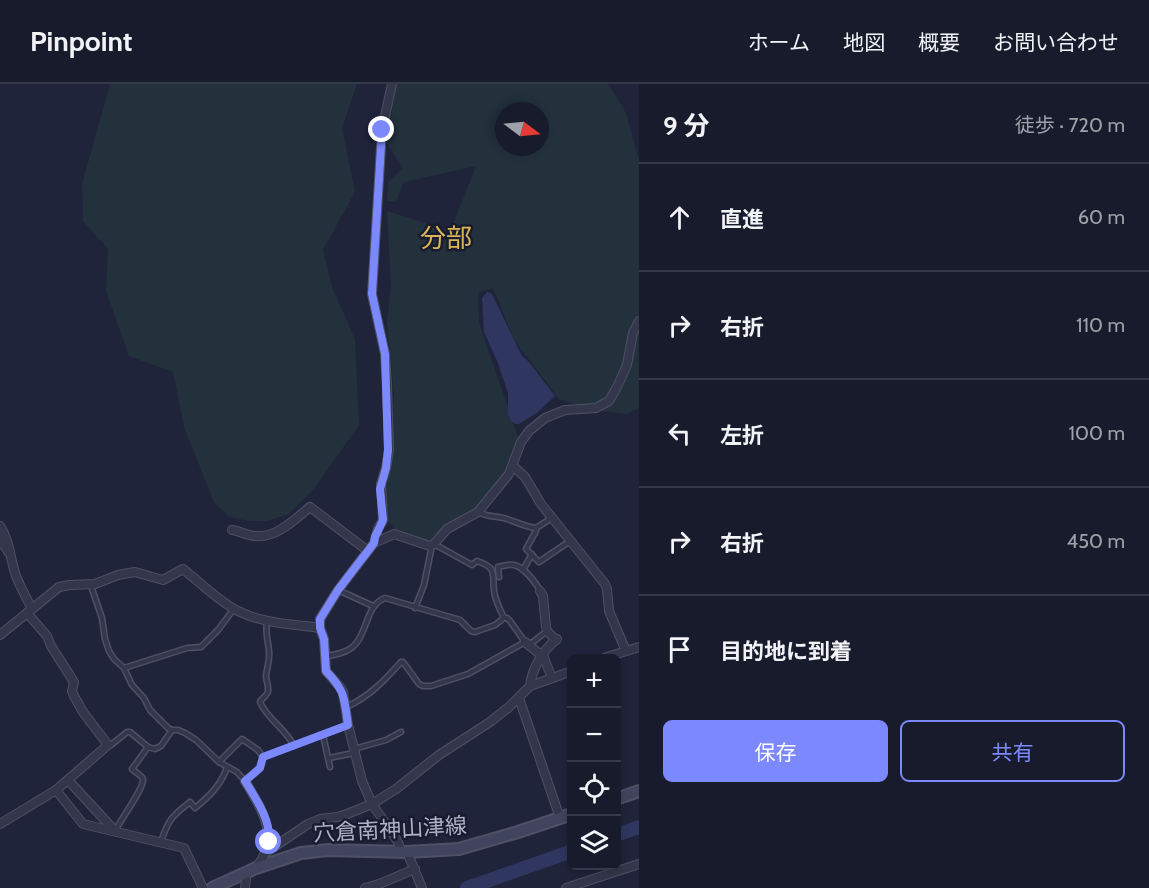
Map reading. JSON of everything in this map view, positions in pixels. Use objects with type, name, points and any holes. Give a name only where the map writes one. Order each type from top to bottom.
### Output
[{"type":"main road","points":[[621,797],[639,791]]},
{"type":"main road","name":"穴倉南神山津線","points":[[212,888],[251,870],[313,851],[404,852],[459,849],[567,816]]},
{"type":"street","points":[[393,84],[382,130],[372,294],[385,354],[388,450],[380,489],[383,520],[374,543],[338,590],[320,619],[320,628],[324,639],[326,671],[343,692],[348,725],[362,781],[372,804],[416,872],[422,888]]},
{"type":"street","points":[[374,543],[394,534],[426,545],[433,544],[447,529],[478,512],[513,466],[516,452],[529,431],[545,418],[565,410],[597,408],[609,401],[627,365],[633,333],[639,321]]},
{"type":"street","points":[[513,466],[525,477],[550,516],[605,585],[608,591],[609,611],[626,651]]},
{"type":"street","points":[[232,530],[253,536],[271,534],[282,529],[310,507],[368,551]]},
{"type":"street","points":[[0,526],[7,539],[29,611],[74,682],[72,691],[78,704],[108,745],[56,790],[0,824]]},
{"type":"street","points":[[0,539],[12,557]]},
{"type":"street","points":[[0,635],[59,587],[91,585],[118,575],[135,572],[163,580],[183,569],[234,609],[250,616],[267,622],[320,628]]},
{"type":"street","points":[[530,686],[542,654],[556,639],[548,631],[543,596],[540,591]]},
{"type":"street","points":[[527,644],[542,654],[552,678]]},
{"type":"street","points":[[617,654],[639,647]]},
{"type":"street","points":[[245,888],[251,870],[265,853],[308,824],[320,819],[337,817],[372,804],[412,777],[439,755],[490,722],[530,686],[567,672]]},
{"type":"street","points":[[519,698],[560,818]]},
{"type":"street","points":[[68,780],[115,831]]},
{"type":"street","points":[[245,781],[268,828],[269,842],[265,853]]},
{"type":"street","points":[[56,790],[83,824],[184,848],[203,888]]},
{"type":"street","points":[[566,888],[639,864]]},
{"type":"street","points":[[364,888],[416,872]]},
{"type":"lane","points":[[478,512],[489,517],[506,518],[536,528]]},
{"type":"lane","points":[[550,516],[547,521],[536,528],[526,548],[539,562],[570,540]]},
{"type":"lane","points":[[415,608],[424,585],[433,544],[472,566],[477,561],[489,567],[494,577],[494,593],[504,618],[510,621],[527,644]]},
{"type":"lane","points":[[523,570],[532,554]]},
{"type":"lane","points":[[499,577],[498,567],[518,566],[540,591]]},
{"type":"lane","points":[[91,585],[102,618],[109,651],[124,668],[132,685],[158,719],[172,730],[178,730],[196,740],[219,762],[237,772],[245,781],[260,768],[263,757]]},
{"type":"lane","points":[[338,590],[373,606]]},
{"type":"lane","points":[[326,656],[345,652],[351,648],[362,634],[373,606],[385,598],[460,620],[475,632],[495,625],[504,618]]},
{"type":"lane","points":[[124,668],[187,648],[201,647],[234,609]]},
{"type":"lane","points":[[267,622],[269,665],[266,679],[268,692],[260,702],[285,731],[294,746]]},
{"type":"lane","points":[[345,708],[358,702],[381,684],[401,662],[421,686],[431,686],[468,674],[548,631]]},
{"type":"lane","points":[[263,757],[348,725]]},
{"type":"lane","points":[[108,745],[130,732],[153,749],[161,746],[172,730]]},
{"type":"lane","points":[[329,758],[386,740],[401,732]]},
{"type":"lane","points":[[323,735],[330,767]]},
{"type":"lane","points":[[219,762],[242,739],[258,750],[263,757]]},
{"type":"lane","points":[[115,831],[142,785],[143,779],[132,769],[148,747]]},
{"type":"lane","points":[[161,842],[166,826],[174,815],[190,802],[195,808],[202,802],[218,786],[227,767]]},
{"type":"shaded area","points":[[110,84],[357,84],[342,128],[355,192],[323,250],[332,287],[355,339],[359,425],[313,490],[289,514],[267,521],[249,521],[229,517],[214,502],[184,427],[173,372],[129,356],[106,291],[108,249],[83,221],[82,184]]},
{"type":"shaded area","points":[[396,84],[608,84],[626,113],[639,160],[639,408],[627,414],[593,410],[559,399],[515,341],[493,288],[478,293],[479,323],[518,437],[507,471],[476,510],[447,526],[427,541],[396,531],[388,521],[385,488],[392,455],[394,392],[387,323],[391,287],[387,211],[450,231],[476,166],[404,182],[396,202],[387,201],[388,182],[403,168],[387,143]]},
{"type":"water","points":[[487,292],[492,294],[522,356],[555,396],[538,412],[519,424],[511,421],[508,414],[508,393],[484,332],[482,298]]},
{"type":"waterway","points":[[621,833],[639,827]]},
{"type":"waterway","points":[[467,888],[567,853]]},
{"type":"district","name":"分部","points":[[446,238]]},
{"type":"route","points":[[269,842],[265,818],[245,781],[260,768],[263,757],[348,725],[343,692],[326,671],[320,619],[338,590],[374,543],[383,520],[380,489],[388,456],[387,384],[385,354],[372,294],[382,130]]}]
